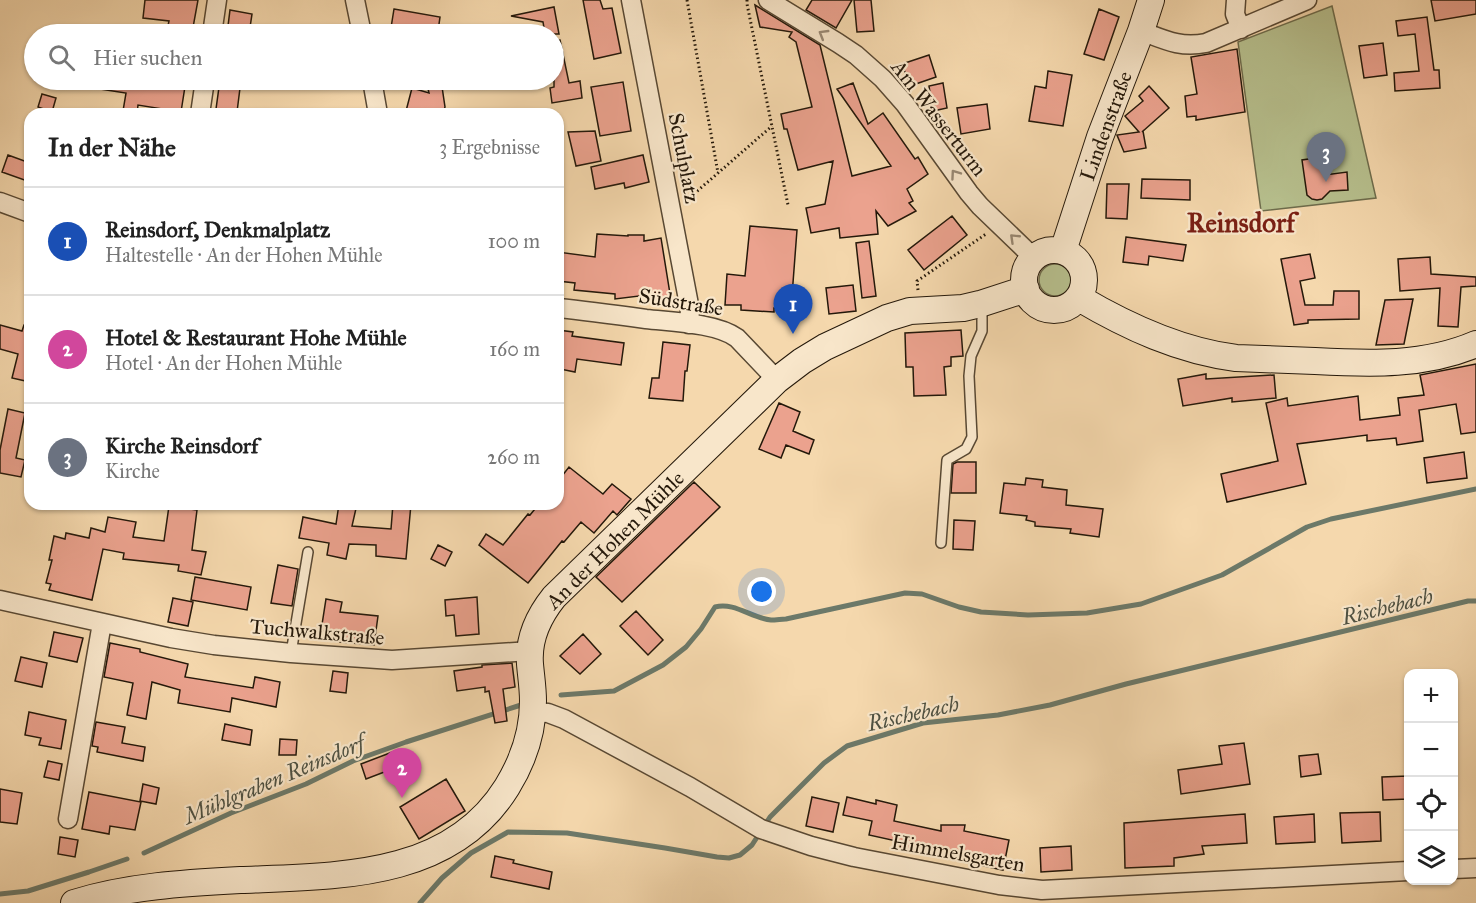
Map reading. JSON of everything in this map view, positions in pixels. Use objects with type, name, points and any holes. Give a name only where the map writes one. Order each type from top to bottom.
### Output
[{"type":"street","points":[[213,24],[217,0]]},
{"type":"street","points":[[355,0],[360,24]]},
{"type":"street","name":"Schulplatz","points":[[631,0],[690,310],[689,324]]},
{"type":"street","name":"Am Wasserturm","points":[[768,0],[847,49],[884,78],[969,194],[1034,258]]},
{"type":"street","name":"Lindenstraße","points":[[1063,251],[1100,136],[1141,32],[1151,0]]},
{"type":"street","points":[[1236,0],[1235,14],[1241,29]]},
{"type":"street","points":[[1141,32],[1180,45],[1206,43],[1307,0]]},
{"type":"street","points":[[201,108],[204,90]]},
{"type":"street","points":[[374,90],[377,108]]},
{"type":"street","points":[[1,207],[24,212]]},
{"type":"street","points":[[1048,251],[1063,251],[1077,261],[1083,270],[1084,282],[1079,298],[1066,308],[1055,311],[1044,309],[1034,303],[1026,289],[1025,272],[1034,258],[1048,251]]},
{"type":"street","name":"An der Hohen Mühle","points":[[74,903],[104,895],[152,887],[360,872],[396,865],[437,850],[470,829],[499,799],[521,759],[530,730],[532,712],[530,651],[537,623],[545,609],[554,597],[777,380],[825,347],[887,318],[921,311],[963,308],[1026,289]]},
{"type":"street","points":[[1079,298],[1138,329],[1172,342],[1194,350],[1236,358],[1380,364],[1449,354],[1476,344]]},
{"type":"street","name":"Südstraße","points":[[564,309],[689,324],[731,333],[777,380]]},
{"type":"street","name":"Tuchwalkstraße","points":[[0,600],[171,638],[291,653],[392,660],[530,651]]},
{"type":"street","points":[[68,819],[102,623]]},
{"type":"street","name":"Himmelsgarten","points":[[532,712],[548,713],[564,719],[690,787],[761,829],[778,836],[854,857],[999,885],[1042,890],[1404,871]]},
{"type":"street","points":[[1458,869],[1476,867]]},
{"type":"lane","points":[[941,543],[947,460],[966,449],[972,437],[969,376],[971,356],[982,331],[980,304]]},
{"type":"lane","points":[[291,653],[308,552]]},
{"type":"path","points":[[687,0],[718,173]]},
{"type":"path","points":[[747,0],[788,205]]},
{"type":"path","points":[[671,213],[772,126]]},
{"type":"path","points":[[921,311],[917,281],[1000,225]]},
{"type":"green space","points":[[1332,6],[1376,198],[1261,211],[1238,42]]},
{"type":"green space","points":[[1055,264],[1067,268],[1071,280],[1067,292],[1055,296],[1043,292],[1039,280],[1043,268]]},
{"type":"building","points":[[145,0],[198,0],[194,24],[168,24],[169,21],[143,18]]},
{"type":"building","points":[[583,0],[600,0],[603,9],[612,8],[621,53],[594,59]]},
{"type":"building","points":[[812,0],[852,0],[836,28],[806,10]]},
{"type":"building","points":[[854,0],[871,0],[874,31],[857,32]]},
{"type":"building","points":[[1431,0],[1476,0],[1476,14],[1435,21]]},
{"type":"building","points":[[755,5],[820,45],[852,176],[891,166],[837,89],[853,83],[868,124],[883,113],[915,159],[918,157],[928,174],[907,189],[913,201],[909,203],[916,211],[888,226],[876,211],[878,234],[840,238],[839,228],[811,233],[806,208],[825,204],[833,161],[798,170],[781,114],[812,107],[796,42],[789,37],[792,32],[760,27]]},
{"type":"building","points":[[554,7],[557,24],[543,24],[543,22],[511,16]]},
{"type":"building","points":[[394,9],[440,17],[439,24],[392,24]]},
{"type":"building","points":[[1099,9],[1119,17],[1104,60],[1084,54]]},
{"type":"building","points":[[230,10],[252,14],[250,24],[228,24]]},
{"type":"building","points":[[1427,17],[1434,70],[1439,70],[1440,88],[1395,91],[1394,73],[1419,71],[1415,34],[1398,36],[1396,21]]},
{"type":"building","points":[[1383,43],[1387,75],[1364,78],[1359,46]]},
{"type":"building","points":[[1237,49],[1245,112],[1196,120],[1196,116],[1187,117],[1185,96],[1197,94],[1191,57]]},
{"type":"building","points":[[929,55],[936,77],[910,86],[902,64]]},
{"type":"building","points":[[564,59],[569,83],[580,81],[582,98],[552,103],[550,90],[564,90]]},
{"type":"building","points":[[1048,71],[1072,75],[1063,126],[1029,121],[1035,86],[1046,88]]},
{"type":"building","points":[[623,82],[631,131],[600,136],[591,87]]},
{"type":"building","points":[[943,83],[947,108],[933,111],[929,86]]},
{"type":"building","points":[[1149,86],[1169,108],[1143,131],[1146,148],[1124,152],[1117,135],[1139,132],[1125,116],[1143,101],[1139,96]]},
{"type":"building","points":[[107,90],[184,90],[182,108],[138,105],[138,108],[124,108],[126,93]]},
{"type":"building","points":[[219,90],[240,90],[238,108],[216,108]]},
{"type":"building","points":[[411,90],[429,93],[428,90],[442,90],[445,108],[407,108]]},
{"type":"building","points":[[42,94],[56,98],[53,108],[38,107]]},
{"type":"building","points":[[987,104],[990,129],[961,134],[957,108]]},
{"type":"building","points":[[595,131],[601,161],[576,166],[568,132]]},
{"type":"building","points":[[8,155],[24,161],[24,180],[2,172]]},
{"type":"building","points":[[643,155],[649,182],[625,188],[624,183],[595,189],[591,167]]},
{"type":"building","points":[[1322,157],[1325,175],[1347,172],[1348,190],[1330,191],[1322,199],[1317,200],[1307,195],[1302,160]]},
{"type":"building","points":[[1142,179],[1190,180],[1190,200],[1141,198]]},
{"type":"building","points":[[1107,184],[1129,184],[1127,219],[1106,218]]},
{"type":"building","points":[[952,216],[967,235],[924,270],[908,250]]},
{"type":"building","points":[[750,226],[797,230],[791,309],[774,308],[774,312],[741,310],[741,305],[725,305],[727,274],[745,276]]},
{"type":"building","points":[[597,234],[644,235],[644,241],[661,238],[671,300],[648,303],[647,295],[615,299],[615,294],[574,290],[575,283],[564,282],[564,253],[595,257]]},
{"type":"building","points":[[1126,237],[1186,245],[1183,261],[1149,256],[1148,265],[1123,262]]},
{"type":"building","points":[[869,241],[876,296],[862,298],[856,243]]},
{"type":"building","points":[[1310,254],[1315,278],[1300,281],[1305,305],[1333,305],[1334,291],[1359,291],[1359,319],[1308,320],[1308,323],[1294,325],[1281,259]]},
{"type":"building","points":[[1430,257],[1431,274],[1476,277],[1476,286],[1461,287],[1458,327],[1438,326],[1440,288],[1400,291],[1398,259]]},
{"type":"building","points":[[853,285],[856,311],[829,314],[826,288]]},
{"type":"building","points":[[1413,299],[1404,344],[1376,345],[1385,300]]},
{"type":"building","points":[[0,325],[22,331],[24,325],[24,381],[12,378],[18,354],[0,349]]},
{"type":"building","points":[[961,330],[963,356],[951,357],[951,366],[944,367],[946,395],[914,396],[913,367],[906,367],[905,333]]},
{"type":"building","points":[[564,331],[573,332],[572,336],[624,343],[621,365],[577,359],[575,372],[564,370]]},
{"type":"building","points":[[663,342],[690,345],[683,401],[649,398],[652,378],[659,378]]},
{"type":"building","points":[[1476,364],[1476,432],[1461,434],[1456,404],[1419,410],[1423,441],[1397,445],[1396,438],[1367,441],[1367,435],[1297,444],[1306,484],[1227,502],[1221,474],[1278,461],[1266,403],[1287,398],[1288,406],[1358,396],[1360,420],[1400,415],[1398,398],[1424,395],[1420,375]]},
{"type":"building","points":[[1206,374],[1206,379],[1274,375],[1276,398],[1232,402],[1232,398],[1183,406],[1178,379]]},
{"type":"building","points":[[779,403],[800,412],[793,431],[814,440],[809,454],[786,445],[781,458],[759,449]]},
{"type":"building","points":[[8,409],[24,413],[16,458],[24,460],[21,477],[0,473],[0,450]]},
{"type":"building","points":[[1464,452],[1467,478],[1427,483],[1424,458]]},
{"type":"building","points":[[976,462],[976,493],[951,493],[953,464]]},
{"type":"building","points":[[569,467],[603,494],[612,484],[631,499],[617,515],[613,511],[594,533],[581,522],[564,542],[562,541],[528,583],[479,545],[486,534],[503,545],[528,514],[530,515],[534,510],[564,510],[564,473]]},
{"type":"building","points":[[1026,478],[1043,480],[1042,487],[1067,490],[1066,505],[1103,509],[1099,537],[1070,533],[1071,529],[1035,526],[1035,522],[1026,520],[1027,516],[1000,513],[1004,483],[1025,485]]},
{"type":"building","points":[[694,482],[720,507],[622,602],[596,577]]},
{"type":"building","points":[[168,510],[197,510],[192,550],[206,552],[201,575],[178,571],[179,565],[123,559],[124,553],[103,549],[92,600],[49,590],[51,584],[46,583],[52,560],[49,560],[54,536],[65,539],[66,533],[89,538],[91,528],[105,532],[108,517],[136,522],[133,537],[164,541]]},
{"type":"building","points":[[338,510],[356,510],[352,526],[391,529],[393,510],[410,510],[406,559],[376,556],[376,545],[349,544],[346,559],[327,555],[329,543],[299,538],[303,517],[336,524]]},
{"type":"building","points":[[954,520],[975,521],[973,550],[953,549]]},
{"type":"building","points":[[438,545],[452,552],[445,566],[431,559]]},
{"type":"building","points":[[278,565],[298,569],[292,606],[271,603]]},
{"type":"building","points":[[195,577],[251,587],[247,610],[191,600]]},
{"type":"building","points":[[477,597],[479,634],[456,636],[454,615],[446,616],[445,600]]},
{"type":"building","points":[[173,598],[193,602],[188,626],[168,622]]},
{"type":"building","points":[[326,599],[342,602],[340,612],[378,616],[374,645],[340,642],[340,633],[321,631]]},
{"type":"building","points":[[636,611],[663,640],[648,655],[620,626]]},
{"type":"building","points":[[54,632],[83,638],[77,662],[49,656]]},
{"type":"building","points":[[583,634],[601,654],[580,674],[560,656]]},
{"type":"building","points":[[110,643],[140,649],[140,652],[188,664],[185,677],[253,688],[255,677],[280,682],[276,707],[232,698],[230,712],[178,703],[180,690],[152,682],[146,719],[127,715],[133,683],[104,677]]},
{"type":"building","points":[[21,657],[47,663],[42,687],[15,681]]},
{"type":"building","points":[[512,663],[515,687],[503,689],[507,721],[495,723],[489,691],[485,692],[485,687],[457,691],[454,671],[482,667],[482,665]]},
{"type":"building","points":[[333,671],[348,673],[346,693],[330,691]]},
{"type":"building","points":[[29,712],[66,720],[61,749],[39,745],[41,738],[25,735]]},
{"type":"building","points":[[96,722],[125,727],[122,743],[145,747],[143,761],[97,752],[98,747],[92,746]]},
{"type":"building","points":[[225,724],[252,730],[250,745],[222,740]]},
{"type":"building","points":[[280,739],[297,740],[296,755],[279,755]]},
{"type":"building","points":[[1244,743],[1250,784],[1181,794],[1178,770],[1222,764],[1219,746]]},
{"type":"building","points":[[395,751],[400,766],[366,779],[361,764]]},
{"type":"building","points":[[1318,754],[1321,774],[1301,777],[1299,756]]},
{"type":"building","points":[[48,761],[62,764],[59,780],[44,777]]},
{"type":"building","points":[[1404,776],[1404,799],[1383,800],[1382,777]]},
{"type":"building","points":[[446,779],[465,811],[419,839],[400,807]]},
{"type":"building","points":[[143,784],[159,788],[156,804],[140,801]]},
{"type":"building","points":[[0,789],[22,793],[17,824],[0,822]]},
{"type":"building","points":[[89,792],[141,802],[135,830],[110,826],[109,834],[82,829]]},
{"type":"building","points":[[812,797],[839,803],[833,832],[806,826]]},
{"type":"building","points":[[847,797],[876,804],[876,800],[897,805],[894,821],[941,831],[941,825],[965,825],[964,831],[1009,840],[1003,870],[900,848],[901,842],[869,835],[872,821],[843,815]]},
{"type":"building","points":[[1380,812],[1381,841],[1342,843],[1340,813]]},
{"type":"building","points":[[1245,814],[1247,843],[1202,846],[1204,854],[1174,858],[1174,866],[1125,868],[1124,823]]},
{"type":"building","points":[[1314,814],[1315,842],[1276,844],[1274,817]]},
{"type":"building","points":[[60,837],[78,840],[75,857],[58,854]]},
{"type":"building","points":[[1071,846],[1072,870],[1041,872],[1040,848]]},
{"type":"building","points":[[495,856],[514,860],[513,863],[552,872],[549,889],[491,877]]},
{"type":"waterway","name":"Mühlgraben Reinsdorf","points":[[561,695],[614,691],[663,665],[686,647],[715,607],[736,608],[764,619],[775,620],[905,593],[922,594],[981,612],[1028,615],[1087,613],[1141,604],[1222,575],[1307,527],[1331,519],[1476,489]]},
{"type":"waterway","name":"Rischebach","points":[[420,903],[442,878],[471,853],[508,832],[567,833],[729,858],[740,855],[752,845],[770,817],[824,763],[847,746],[923,723],[998,715],[1050,705],[1126,684],[1468,601],[1476,601]]},
{"type":"waterway","name":"Mühlgraben Reinsdorf","points":[[144,853],[231,813],[306,784],[353,761],[521,705]]},
{"type":"waterway","name":"Mühlgraben Reinsdorf","points":[[0,894],[28,891],[127,859]]},
{"type":"place","name":"Kirche Reinsdorf","points":[[1326,182]]},
{"type":"place","name":"Reinsdorf, Denkmalplatz","points":[[793,334]]},
{"type":"place","name":"Hotel & Restaurant Hohe Mühle","points":[[402,798]]},
{"type":"district","name":"Reinsdorf","points":[[1241,223]]}]
